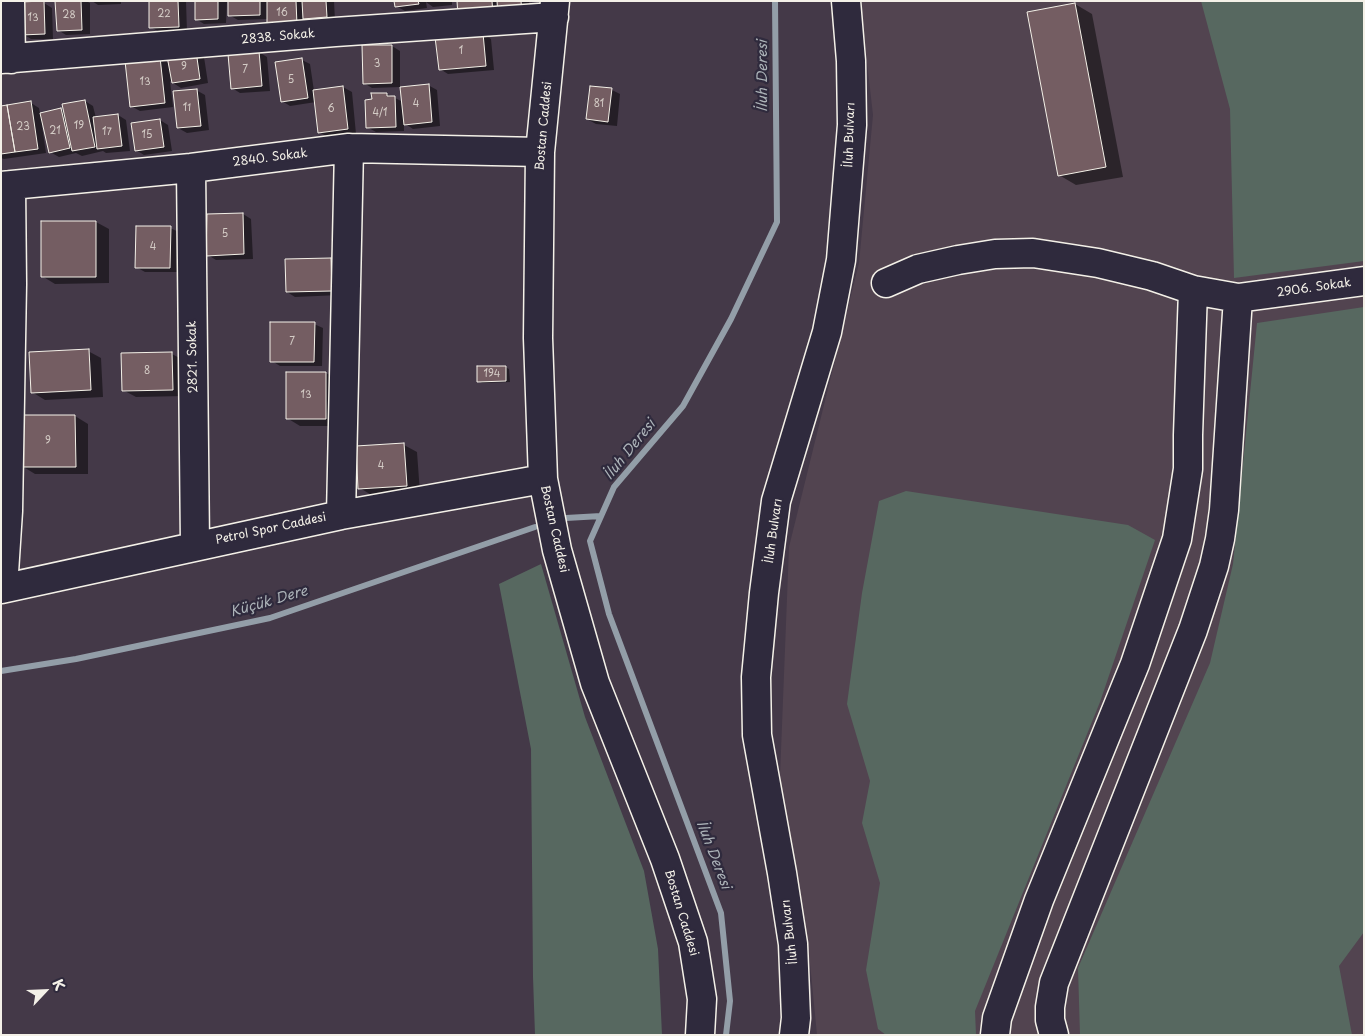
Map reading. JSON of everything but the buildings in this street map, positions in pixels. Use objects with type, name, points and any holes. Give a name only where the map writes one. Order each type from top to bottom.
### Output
[{"type":"street","points":[[6,59],[10,1]]},
{"type":"street","name":"İluh Bulvarı","points":[[794,1035],[796,1018],[793,944],[757,735],[756,677],[764,593],[776,501],[827,332],[840,260],[852,125],[851,61],[846,1]]},
{"type":"street","name":"2838. Sokak","points":[[6,59],[335,32],[554,9]]},
{"type":"street","name":"Bostan Caddesi","points":[[554,9],[540,152],[538,338],[542,479],[557,550],[595,683],[665,859],[693,942],[702,999],[700,1035]]},
{"type":"street","points":[[341,514],[349,148]]},
{"type":"street","name":"2840. Sokak","points":[[6,186],[191,168],[349,148],[540,152]]},
{"type":"street","name":"2821. Sokak","points":[[191,168],[195,545]]},
{"type":"street","points":[[2,588],[8,511],[6,186]]},
{"type":"street","name":"2906. Sokak","points":[[886,284],[918,269],[958,260],[995,254],[1033,253],[1098,263],[1152,276],[1193,290],[1238,298],[1364,281]]},
{"type":"street","points":[[995,1035],[997,1018],[1039,900],[1135,664],[1177,539],[1188,470],[1193,290]]},
{"type":"street","points":[[1054,1035],[1050,1020],[1050,1006],[1054,983],[1193,630],[1214,566],[1224,510],[1238,298]]},
{"type":"street","name":"Petrol Spor Caddesi","points":[[2,588],[341,514],[542,479]]},
{"type":"shaded area","points":[[860,1],[1364,1],[1364,1035],[817,1035],[810,963],[780,776],[789,547],[859,263],[873,115]]},
{"type":"green space","points":[[1201,1],[1364,1],[1364,261],[1234,278],[1230,109]]},
{"type":"green space","points":[[1364,307],[1364,932],[1339,966],[1352,1035],[1080,1035],[1078,968],[1210,663],[1233,564],[1257,323]]},
{"type":"green space","points":[[906,491],[1128,525],[1155,540],[1100,702],[975,1011],[976,1035],[886,1035],[878,1029],[866,970],[880,883],[862,823],[870,781],[847,704],[862,593],[879,501]]},
{"type":"green space","points":[[541,564],[585,717],[644,871],[658,949],[662,1035],[535,1035],[531,749],[499,584]]},
{"type":"waterway","name":"İluh Deresi","points":[[726,1035],[730,1001],[721,913],[609,614],[590,541],[614,487],[683,406],[731,319],[777,222],[775,1]]},
{"type":"waterway","name":"Küçük Dere","points":[[566,518],[601,516]]},
{"type":"waterway","name":"Küçük Dere","points":[[1,671],[76,659],[270,618],[535,527]]}]
